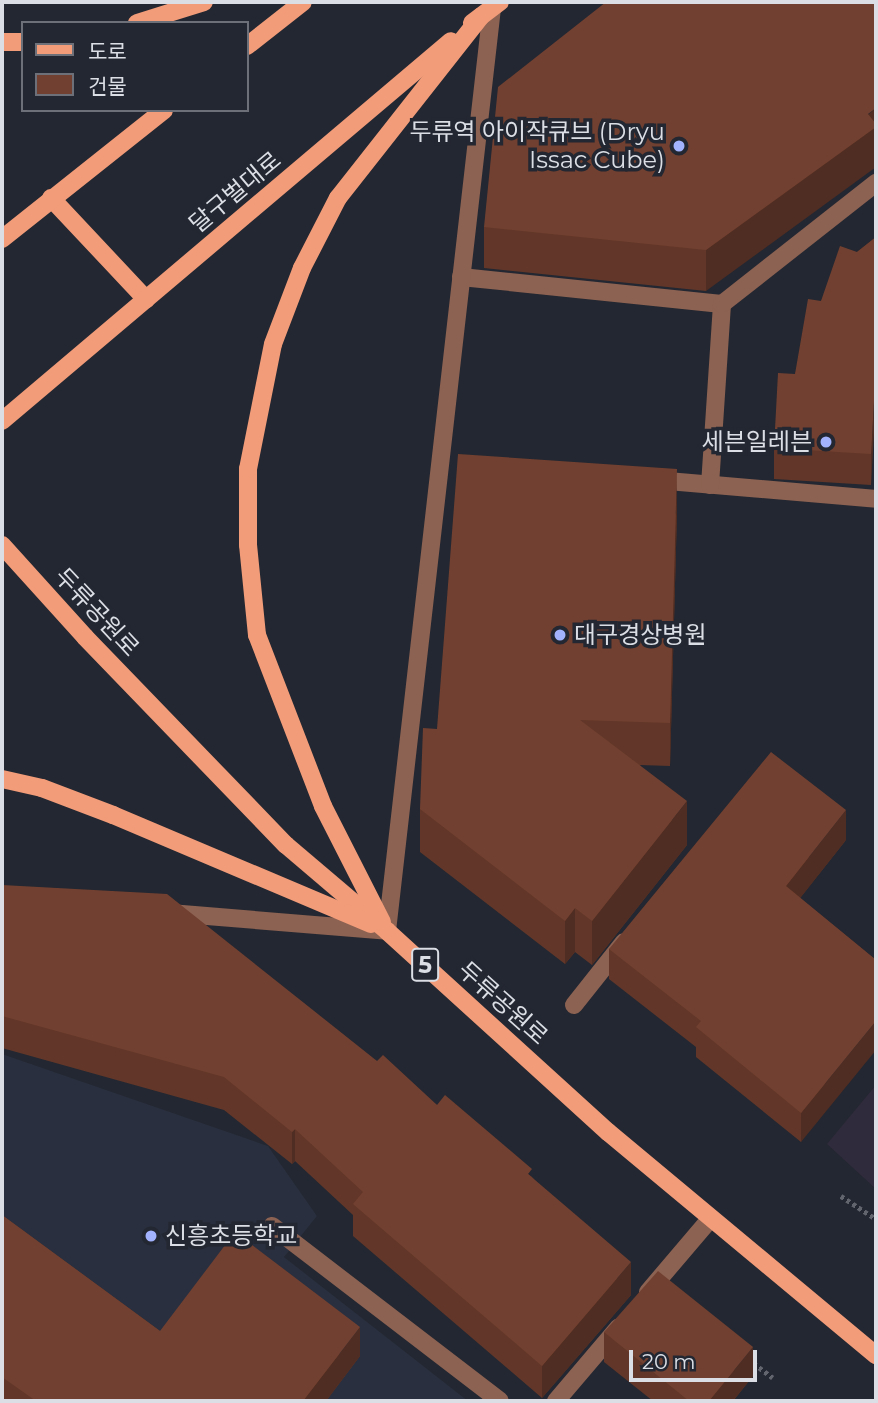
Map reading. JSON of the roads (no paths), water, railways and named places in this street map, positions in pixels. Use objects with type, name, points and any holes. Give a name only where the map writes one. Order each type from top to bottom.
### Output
[{"type":"main road","points":[[143,21],[204,2]]},
{"type":"main road","points":[[248,45],[303,2]]},
{"type":"main road","points":[[387,931],[323,806],[257,635],[248,545],[248,469],[274,344],[302,268],[338,198],[491,8]]},
{"type":"main road","name":"달구벌대로","points":[[2,421],[491,8]]},
{"type":"main road","points":[[2,42],[21,42]]},
{"type":"main road","points":[[2,239],[161,112]]},
{"type":"main road","points":[[51,198],[146,299]]},
{"type":"main road","name":"두류공원로","points":[[2,545],[85,637],[286,845],[387,931],[608,1132],[876,1355]]},
{"type":"main road","points":[[2,779],[42,788],[113,815],[387,931]]},
{"type":"street","points":[[149,912],[387,931],[447,463],[461,277],[491,8]]},
{"type":"street","points":[[461,277],[722,304],[876,183]]},
{"type":"street","points":[[710,485],[722,304]]},
{"type":"street","points":[[643,479],[876,499]]},
{"type":"street","points":[[574,1005],[634,930]]},
{"type":"street","points":[[556,1401],[711,1218]]},
{"type":"street","points":[[272,1226],[500,1401]]},
{"type":"place","name":"두류역 아이작큐브 (Dryu Issac Cube)","points":[[679,146]]},
{"type":"place","name":"세븐일레븐","points":[[826,442]]},
{"type":"place","name":"대구경상병원","points":[[560,635]]},
{"type":"place","name":"신흥초등학교","points":[[151,1236]]}]
